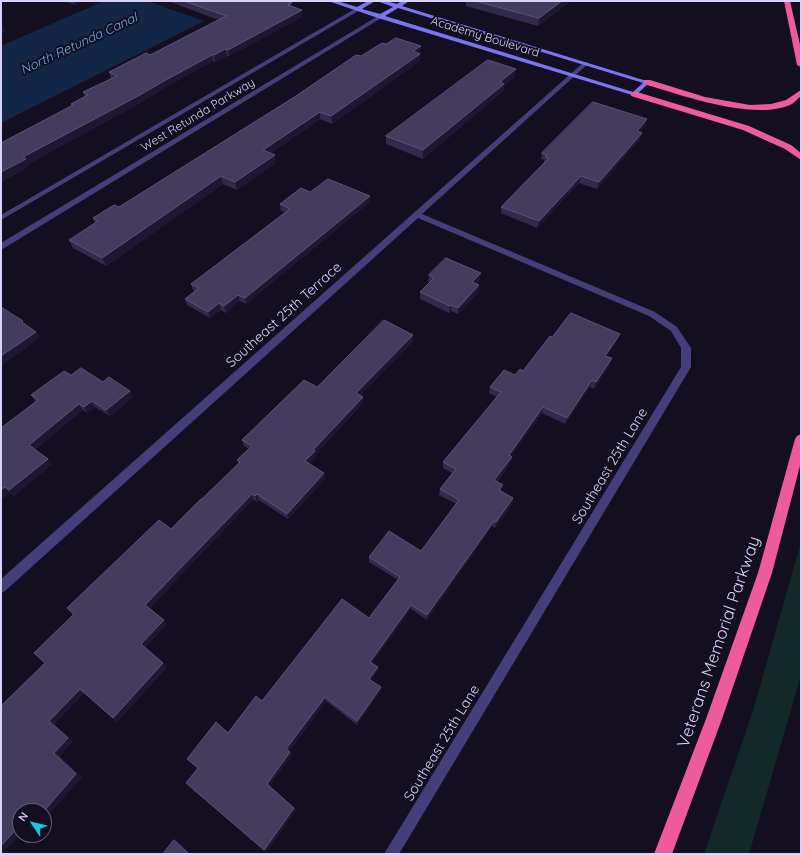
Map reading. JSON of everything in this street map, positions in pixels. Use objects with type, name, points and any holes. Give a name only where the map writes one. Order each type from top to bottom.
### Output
[{"type":"highway","points":[[787,1],[801,65]]},
{"type":"highway","points":[[647,82],[695,96],[740,106],[764,107],[784,105],[796,99],[801,92]]},
{"type":"highway","points":[[634,94],[746,128],[788,147],[801,157]]},
{"type":"highway","name":"Veterans Memorial Parkway","points":[[663,854],[714,719],[765,573],[801,439]]},
{"type":"street","name":"Academy Boulevard","points":[[331,1],[634,94]]},
{"type":"street","name":"West Retunda Parkway","points":[[1,218],[372,1]]},
{"type":"street","name":"Academy Boulevard","points":[[380,1],[647,82]]},
{"type":"street","name":"West Retunda Parkway","points":[[1,247],[406,1]]},
{"type":"street","name":"Southeast 25th Terrace","points":[[1,587],[586,63]]},
{"type":"street","points":[[634,94],[647,82]]},
{"type":"street","name":"Southeast 25th Lane","points":[[391,854],[686,368],[686,348],[674,329],[652,314],[418,214]]},
{"type":"green space","points":[[801,542],[801,675],[749,854],[704,854],[753,711]]},
{"type":"water","name":"North Retunda Canal","points":[[104,1],[147,1],[204,21],[1,123],[1,46]]},
{"type":"building","points":[[184,1],[285,1],[292,3],[288,5],[302,10],[228,50],[225,49],[212,55],[23,157],[26,159],[1,172],[1,143],[73,105],[71,104],[88,95],[83,92],[117,76],[109,72],[146,53],[150,55],[226,16]]},
{"type":"building","points":[[476,1],[562,1],[539,18]]},
{"type":"building","points":[[396,38],[421,46],[413,51],[420,54],[331,116],[320,112],[263,150],[275,155],[235,182],[221,176],[102,258],[69,240],[98,221],[93,218],[114,205],[119,207],[296,96],[356,55],[361,56],[382,43],[386,44]]},
{"type":"building","points":[[488,60],[516,69],[500,82],[504,84],[423,150],[386,136]]},
{"type":"building","points":[[593,102],[647,119],[637,131],[642,133],[599,182],[581,176],[539,221],[501,207],[549,158],[545,157],[547,155],[542,153]]},
{"type":"building","points":[[328,179],[370,196],[245,298],[238,295],[224,306],[219,303],[208,312],[185,299],[199,288],[191,284],[290,209],[280,204],[301,188],[310,192]]},
{"type":"building","points":[[446,258],[481,273],[472,282],[479,285],[458,308],[451,305],[450,306],[420,292],[434,278],[429,275]]},
{"type":"building","points":[[1,307],[23,321],[22,322],[36,332],[1,356]]},
{"type":"building","points":[[571,313],[620,334],[605,356],[612,358],[596,382],[592,380],[567,418],[543,407],[509,455],[512,457],[494,480],[503,485],[499,490],[513,498],[496,522],[494,521],[427,615],[411,605],[370,662],[378,667],[369,679],[381,687],[357,721],[325,697],[286,749],[290,752],[267,784],[294,808],[264,850],[186,783],[198,768],[187,759],[216,722],[228,733],[256,696],[262,701],[342,599],[369,618],[400,577],[369,557],[389,531],[421,551],[459,500],[440,489],[456,469],[443,462],[501,392],[490,387],[504,370],[515,375],[520,369],[523,371],[550,336],[552,337]]},
{"type":"building","points":[[384,320],[413,335],[356,393],[363,397],[313,450],[315,451],[305,461],[324,473],[287,514],[257,494],[255,496],[252,494],[145,605],[164,620],[141,644],[163,663],[113,718],[80,689],[49,721],[68,738],[54,753],[76,774],[51,803],[12,803],[12,834],[1,846],[1,706],[45,663],[34,653],[74,614],[67,608],[159,520],[171,529],[240,462],[237,460],[252,446],[242,440],[304,380],[317,387]]},
{"type":"building","points":[[81,368],[103,382],[109,377],[130,391],[106,410],[92,401],[84,407],[79,404],[29,445],[48,459],[9,490],[5,487],[1,490],[1,428],[38,400],[31,395],[64,371],[71,375]]},
{"type":"building","points":[[174,840],[189,854],[163,854]]}]
